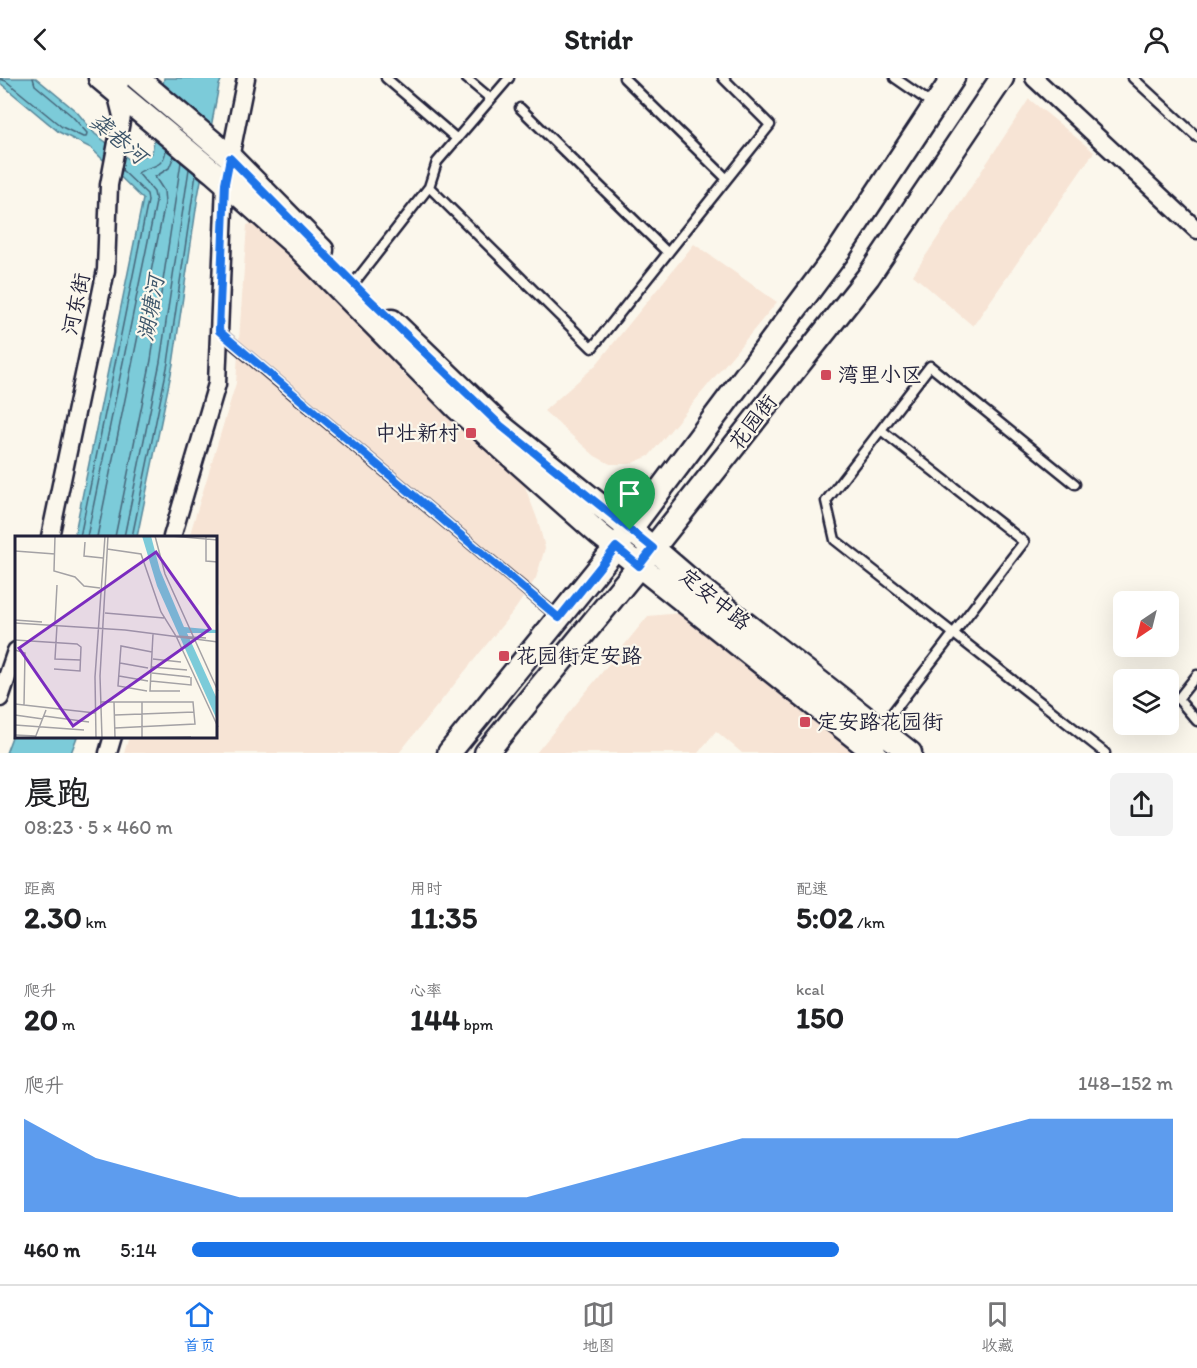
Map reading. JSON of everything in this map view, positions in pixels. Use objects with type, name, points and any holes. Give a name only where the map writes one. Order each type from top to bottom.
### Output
[{"type":"main road","name":"花园街","points":[[449,753],[623,538],[836,255],[953,78]]},
{"type":"main road","name":"花园街","points":[[486,753],[639,566],[868,277],[1002,78]]},
{"type":"main road","points":[[113,83],[132,115],[223,171]]},
{"type":"main road","name":"定安中路","points":[[143,84],[213,142],[223,171],[457,408],[623,538],[653,548],[696,585],[910,753]]},
{"type":"main road","name":"定安中路","points":[[223,171],[354,283],[500,425],[623,538],[639,566],[875,753]]},
{"type":"street","points":[[172,536],[217,384],[223,171],[246,78]]},
{"type":"street","points":[[1034,78],[1197,230]]},
{"type":"street","name":"河东街","points":[[50,536],[106,270],[109,185],[132,115]]},
{"type":"street","points":[[0,699],[15,654]]},
{"type":"street","points":[[108,753],[112,738]]},
{"type":"lane","points":[[386,78],[457,139]]},
{"type":"lane","points":[[466,78],[491,99]]},
{"type":"lane","points":[[354,283],[429,187],[437,162],[509,78]]},
{"type":"lane","points":[[624,78],[727,179]]},
{"type":"lane","points":[[429,187],[592,348],[770,125],[723,78]]},
{"type":"lane","points":[[895,78],[935,106]]},
{"type":"lane","points":[[1133,78],[1197,137]]},
{"type":"lane","points":[[520,108],[668,253]]},
{"type":"lane","points":[[219,331],[559,618]]},
{"type":"lane","points":[[1075,484],[930,366],[826,501],[835,540],[1105,753]]},
{"type":"lane","points":[[879,729],[1024,542],[881,430]]},
{"type":"lane","points":[[1197,675],[1178,699],[1197,721]]},
{"type":"shaded area","points":[[1029,99],[1094,152],[973,326],[913,275]]},
{"type":"shaded area","points":[[259,221],[327,285],[403,374],[522,479],[538,521],[545,548],[536,578],[516,608],[399,753],[124,753],[129,738],[218,738],[218,536],[189,536],[236,383],[247,225]]},
{"type":"shaded area","points":[[694,244],[777,302],[649,456],[630,464],[610,464],[595,456],[544,411],[595,366]]},
{"type":"shaded area","points":[[681,613],[856,753],[742,753],[716,731],[698,753],[536,753],[648,616]]},
{"type":"water","name":"湖塘河","points":[[0,78],[36,78],[77,112],[95,134],[130,160],[152,153],[164,78],[222,78],[198,196],[173,364],[137,536],[74,536],[143,199],[91,148],[59,132],[0,83]]},
{"type":"water","points":[[15,729],[15,738],[77,738],[71,753],[6,753]]},
{"type":"place","name":"湾里小区","points":[[826,375]]},
{"type":"place","name":"中壮新村","points":[[471,433]]},
{"type":"place","name":"花园街定安路","points":[[504,656]]},
{"type":"place","name":"定安路花园街","points":[[805,722]]},
{"type":"route","points":[[230,158],[367,297],[500,425],[630,530],[653,548],[639,566],[616,547],[559,618],[219,331],[225,183],[230,158]]},
{"type":"water label","name":"龚巷河","points":[[119,138]]}]
